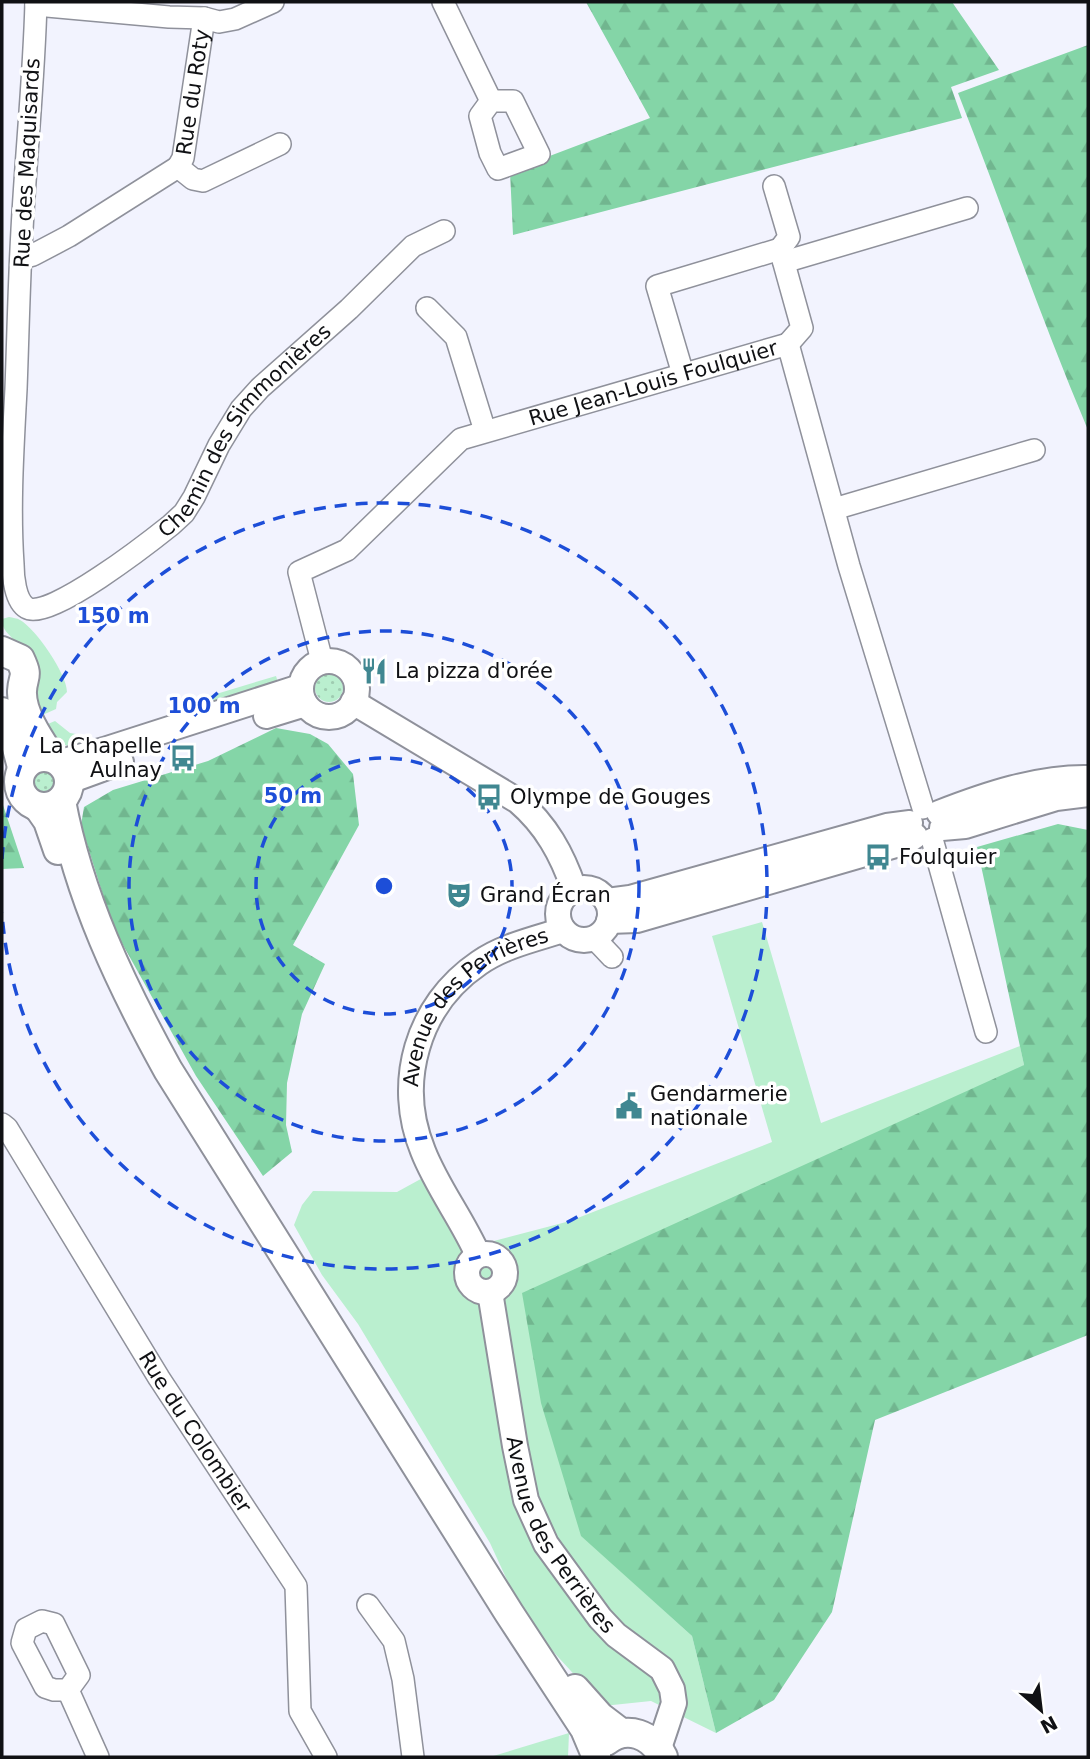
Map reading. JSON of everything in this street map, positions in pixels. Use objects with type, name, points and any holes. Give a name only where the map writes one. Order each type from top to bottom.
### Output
[{"type":"main road","points":[[5,648],[20,659],[26,671],[26,681],[12,695],[56,782],[48,821],[89,937],[122,1007],[168,1070],[509,1613],[585,1729],[595,1756]]},
{"type":"main road","points":[[2,712],[13,733],[22,767],[18,778],[19,790],[24,798],[56,782]]},
{"type":"main road","points":[[22,767],[40,757],[56,782]]},
{"type":"main road","points":[[509,1613],[600,1717],[621,1733]]},
{"type":"main road","points":[[595,1756],[601,1745],[610,1738],[631,1732],[642,1735],[661,1753]]},
{"type":"street","name":"Rue du Roty","points":[[36,3],[169,18],[204,18],[219,22],[235,19],[273,2]]},
{"type":"street","points":[[443,2],[491,101]]},
{"type":"street","name":"Rue des Maquisards","points":[[34,610],[21,602],[12,564],[13,452],[21,258],[36,3]]},
{"type":"street","name":"Rue du Roty","points":[[21,258],[33,255],[69,236],[178,167],[183,158],[204,18]]},
{"type":"street","name":"Rue du Roty","points":[[178,167],[193,179],[203,181],[280,145]]},
{"type":"street","points":[[774,186],[789,237],[782,255],[802,328],[788,344]]},
{"type":"street","points":[[683,374],[657,286],[967,208]]},
{"type":"street","name":"Chemin des Simmonières","points":[[34,610],[58,603],[78,591],[184,513],[219,445],[241,409],[260,388],[349,309],[413,246],[444,231]]},
{"type":"street","points":[[427,308],[456,337],[485,431]]},
{"type":"street","name":"Rue Jean-Louis Foulquier","points":[[322,661],[299,572],[347,550],[461,439],[788,344],[849,566],[986,1032]]},
{"type":"street","points":[[834,509],[1034,450]]},
{"type":"street","points":[[322,661],[340,663],[348,668],[356,684],[353,702],[339,715],[321,716],[303,696],[307,670],[322,661]]},
{"type":"street","points":[[56,782],[303,696]]},
{"type":"street","points":[[353,702],[518,801],[537,817],[568,871],[575,889]]},
{"type":"street","points":[[612,957],[603,920],[599,892],[587,887],[575,889],[564,896],[558,906],[558,919],[563,930],[571,937],[583,940],[603,920],[637,920],[906,842],[959,805],[1040,782],[1062,778],[1088,778]]},
{"type":"street","points":[[927,825],[965,826],[1056,798],[1088,794]]},
{"type":"street","name":"Avenue des Perrières","points":[[563,930],[505,949],[479,963],[457,981],[437,1004],[424,1026],[414,1058],[410,1087],[412,1118],[423,1153],[478,1255],[469,1263],[466,1276],[472,1287],[490,1292],[526,1500],[546,1544],[600,1618],[616,1635],[662,1669],[672,1689],[674,1703],[661,1753]]},
{"type":"street","name":"Rue du Colombier","points":[[2,1124],[159,1378],[296,1586],[300,1711],[326,1757]]},
{"type":"street","points":[[368,1605],[394,1641],[403,1679],[413,1757]]},
{"type":"street","points":[[68,1690],[98,1757]]},
{"type":"green space","points":[[586,2],[952,2],[999,70],[951,87],[962,118],[513,235],[510,171],[650,118]]},
{"type":"green space","points":[[1088,45],[1088,430],[958,93]]},
{"type":"green space","points":[[9,617],[20,620],[34,633],[50,653],[66,684],[67,692],[57,702],[56,709],[38,717],[18,648],[3,626],[2,619]]},
{"type":"green space","points":[[329,674],[339,678],[343,688],[339,698],[329,702],[319,698],[315,688],[319,678]]},
{"type":"green space","points":[[276,676],[280,689],[177,719],[173,707]]},
{"type":"green space","points":[[55,721],[70,733],[82,735],[85,744],[70,746],[57,741],[43,726]]},
{"type":"green space","points":[[276,728],[310,734],[328,744],[353,774],[359,825],[293,945],[325,964],[302,1014],[287,1083],[286,1125],[292,1152],[263,1176],[196,1076],[113,927],[81,825],[84,807],[113,790],[208,761]]},
{"type":"green space","points":[[44,772],[51,775],[54,782],[51,789],[44,792],[37,789],[34,782],[37,775]]},
{"type":"green space","points":[[2,802],[24,868],[2,869]]},
{"type":"green space","points":[[1058,824],[1088,830],[1088,1335],[875,1420],[832,1612],[774,1700],[716,1733],[692,1636],[581,1536],[541,1403],[522,1293],[1024,1065],[977,847]]},
{"type":"green space","points":[[762,922],[821,1123],[1020,1046],[1024,1065],[581,1535],[692,1636],[716,1733],[651,1701],[603,1706],[548,1646],[519,1606],[490,1543],[358,1324],[322,1275],[294,1225],[302,1205],[313,1191],[397,1192],[428,1175],[467,1248],[570,1221],[772,1142],[712,936]]},
{"type":"green space","points":[[569,1733],[568,1757],[490,1757]]},
{"type":"place","name":"La pizza d'orée","points":[[374,671]]},
{"type":"place","name":"La Chapelle Aulnay","points":[[183,758]]},
{"type":"place","name":"Olympe de Gouges","points":[[489,797]]},
{"type":"place","name":"Foulquier","points":[[878,857]]},
{"type":"place","name":"Grand Écran","points":[[459,895]]},
{"type":"place","name":"Gendarmerie nationale","points":[[629,1106]]}]
